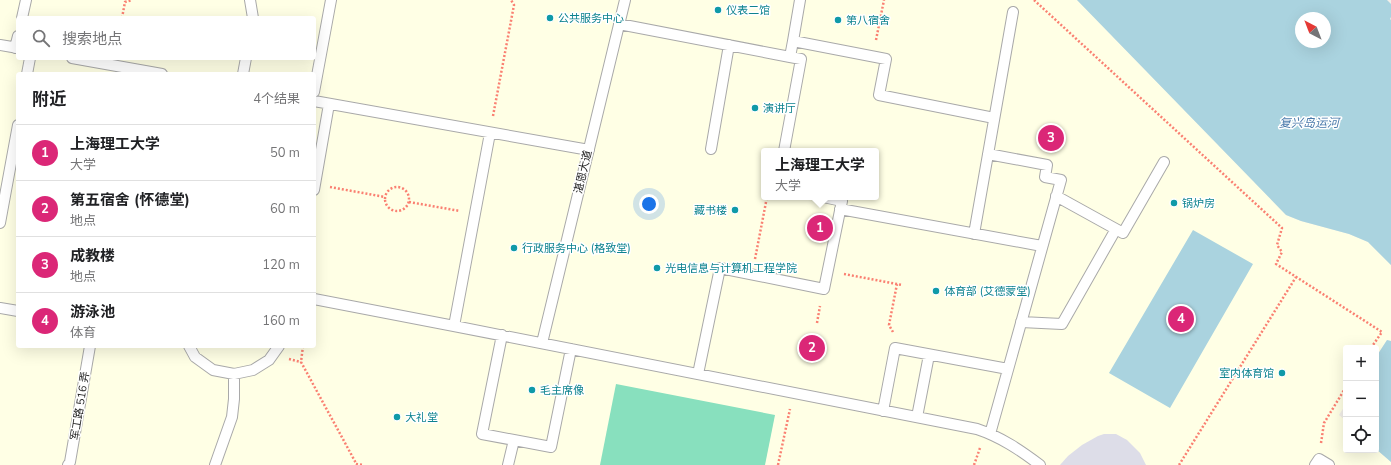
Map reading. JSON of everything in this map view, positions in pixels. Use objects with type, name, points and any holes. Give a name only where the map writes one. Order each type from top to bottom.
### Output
[{"type":"lane","points":[[22,16],[26,0]]},
{"type":"lane","points":[[250,0],[253,16]]},
{"type":"lane","points":[[316,81],[331,0]]},
{"type":"lane","name":"湛恩大道","points":[[542,343],[625,0]]},
{"type":"lane","points":[[790,57],[800,0]]},
{"type":"lane","points":[[974,234],[1013,12]]},
{"type":"lane","points":[[619,24],[801,59],[785,148]]},
{"type":"lane","points":[[793,41],[886,59],[878,96],[994,118]]},
{"type":"lane","points":[[0,45],[16,48]]},
{"type":"lane","points":[[711,149],[729,45]]},
{"type":"lane","points":[[28,72],[30,60]]},
{"type":"lane","points":[[83,60],[151,72]]},
{"type":"lane","points":[[243,72],[246,60]]},
{"type":"lane","points":[[316,101],[589,150]]},
{"type":"lane","points":[[316,181],[329,104]]},
{"type":"lane","points":[[454,326],[490,132]]},
{"type":"lane","points":[[0,223],[16,136]]},
{"type":"lane","points":[[988,154],[1047,165],[1045,177],[1061,180],[990,434]]},
{"type":"lane","points":[[1056,196],[1123,233],[1164,162]]},
{"type":"lane","points":[[698,374],[720,268],[824,289],[842,201],[838,200]]},
{"type":"lane","points":[[840,209],[1042,246]]},
{"type":"lane","points":[[1021,322],[1062,324],[1116,229]]},
{"type":"lane","points":[[316,299],[976,429],[990,434],[1021,451],[1040,465]]},
{"type":"lane","points":[[0,308],[16,311]]},
{"type":"lane","points":[[502,335],[482,434],[551,447],[571,349]]},
{"type":"lane","name":"军工路 516 弄","points":[[68,465],[70,462],[90,348]]},
{"type":"lane","points":[[190,348],[195,357],[213,370],[234,374],[252,370],[269,360],[278,348]]},
{"type":"lane","points":[[882,411],[895,348],[1008,369]]},
{"type":"lane","points":[[917,418],[930,355]]},
{"type":"lane","points":[[215,465],[232,416],[234,374]]},
{"type":"lane","points":[[508,465],[514,440]]},
{"type":"lane","points":[[1317,462],[1329,465]]},
{"type":"path","points":[[122,16],[125,2],[132,0]]},
{"type":"path","points":[[490,132],[514,5],[511,0]]},
{"type":"path","points":[[873,56],[884,0]]},
{"type":"path","points":[[1034,0],[1157,115],[1282,228],[1277,245],[1282,252],[1276,264],[1382,332],[1373,345]]},
{"type":"path","points":[[316,187],[385,197]]},
{"type":"path","points":[[395,187],[400,187],[408,192],[410,196],[408,206],[404,210],[395,212],[390,210],[387,206],[385,197],[390,189],[395,187]]},
{"type":"path","points":[[752,275],[766,200]]},
{"type":"path","points":[[409,202],[475,214]]},
{"type":"path","points":[[828,271],[902,285]]},
{"type":"path","points":[[1179,465],[1296,277]]},
{"type":"path","points":[[895,348],[896,338],[889,325],[897,284]]},
{"type":"path","points":[[303,348],[301,362],[356,464],[363,465]]},
{"type":"path","points":[[1317,462],[1324,423],[1343,392]]},
{"type":"path","points":[[778,465],[794,393]]},
{"type":"shaded area","points":[[0,0],[1077,0],[1286,215],[1301,221],[1349,234],[1368,242],[1391,265],[1391,341],[1387,340],[1379,352],[1379,345],[1343,345],[1343,409],[1339,415],[1343,418],[1343,453],[1379,453],[1379,452],[1391,462],[1391,465],[0,465]]},
{"type":"shaded area","points":[[1104,434],[1116,434],[1127,440],[1140,453],[1146,465],[1060,465],[1068,456],[1082,445]]},
{"type":"green space","points":[[616,384],[775,415],[765,465],[600,465]]},
{"type":"water","name":"复兴岛运河","points":[[1077,0],[1387,0],[1391,4],[1391,265],[1368,242],[1349,234],[1301,221],[1286,215]]},
{"type":"water","points":[[1193,230],[1253,264],[1170,408],[1109,373]]},
{"type":"water","points":[[1387,340],[1391,341],[1391,462],[1379,452],[1379,352]]},
{"type":"place","name":"仪表二馆","points":[[718,10]]},
{"type":"place","name":"公共服务中心","points":[[550,18]]},
{"type":"place","name":"第八宿舍","points":[[838,20]]},
{"type":"place","name":"演讲厅","points":[[755,108]]},
{"type":"place","name":"成教楼","points":[[1051,138]]},
{"type":"place","name":"锅炉房","points":[[1174,203]]},
{"type":"place","name":"藏书楼","points":[[735,210]]},
{"type":"place","name":"上海理工大学","points":[[820,228]]},
{"type":"place","name":"行政服务中心 (格致堂)","points":[[514,248]]},
{"type":"place","name":"光电信息与计算机工程学院","points":[[657,268]]},
{"type":"place","name":"体育部 (艾德蒙堂)","points":[[936,291]]},
{"type":"place","name":"游泳池","points":[[1181,319]]},
{"type":"place","name":"第五宿舍 (怀德堂)","points":[[812,348]]},
{"type":"place","name":"室内体育馆","points":[[1282,373]]},
{"type":"place","name":"毛主席像","points":[[532,390]]},
{"type":"place","name":"大礼堂","points":[[397,417]]}]
